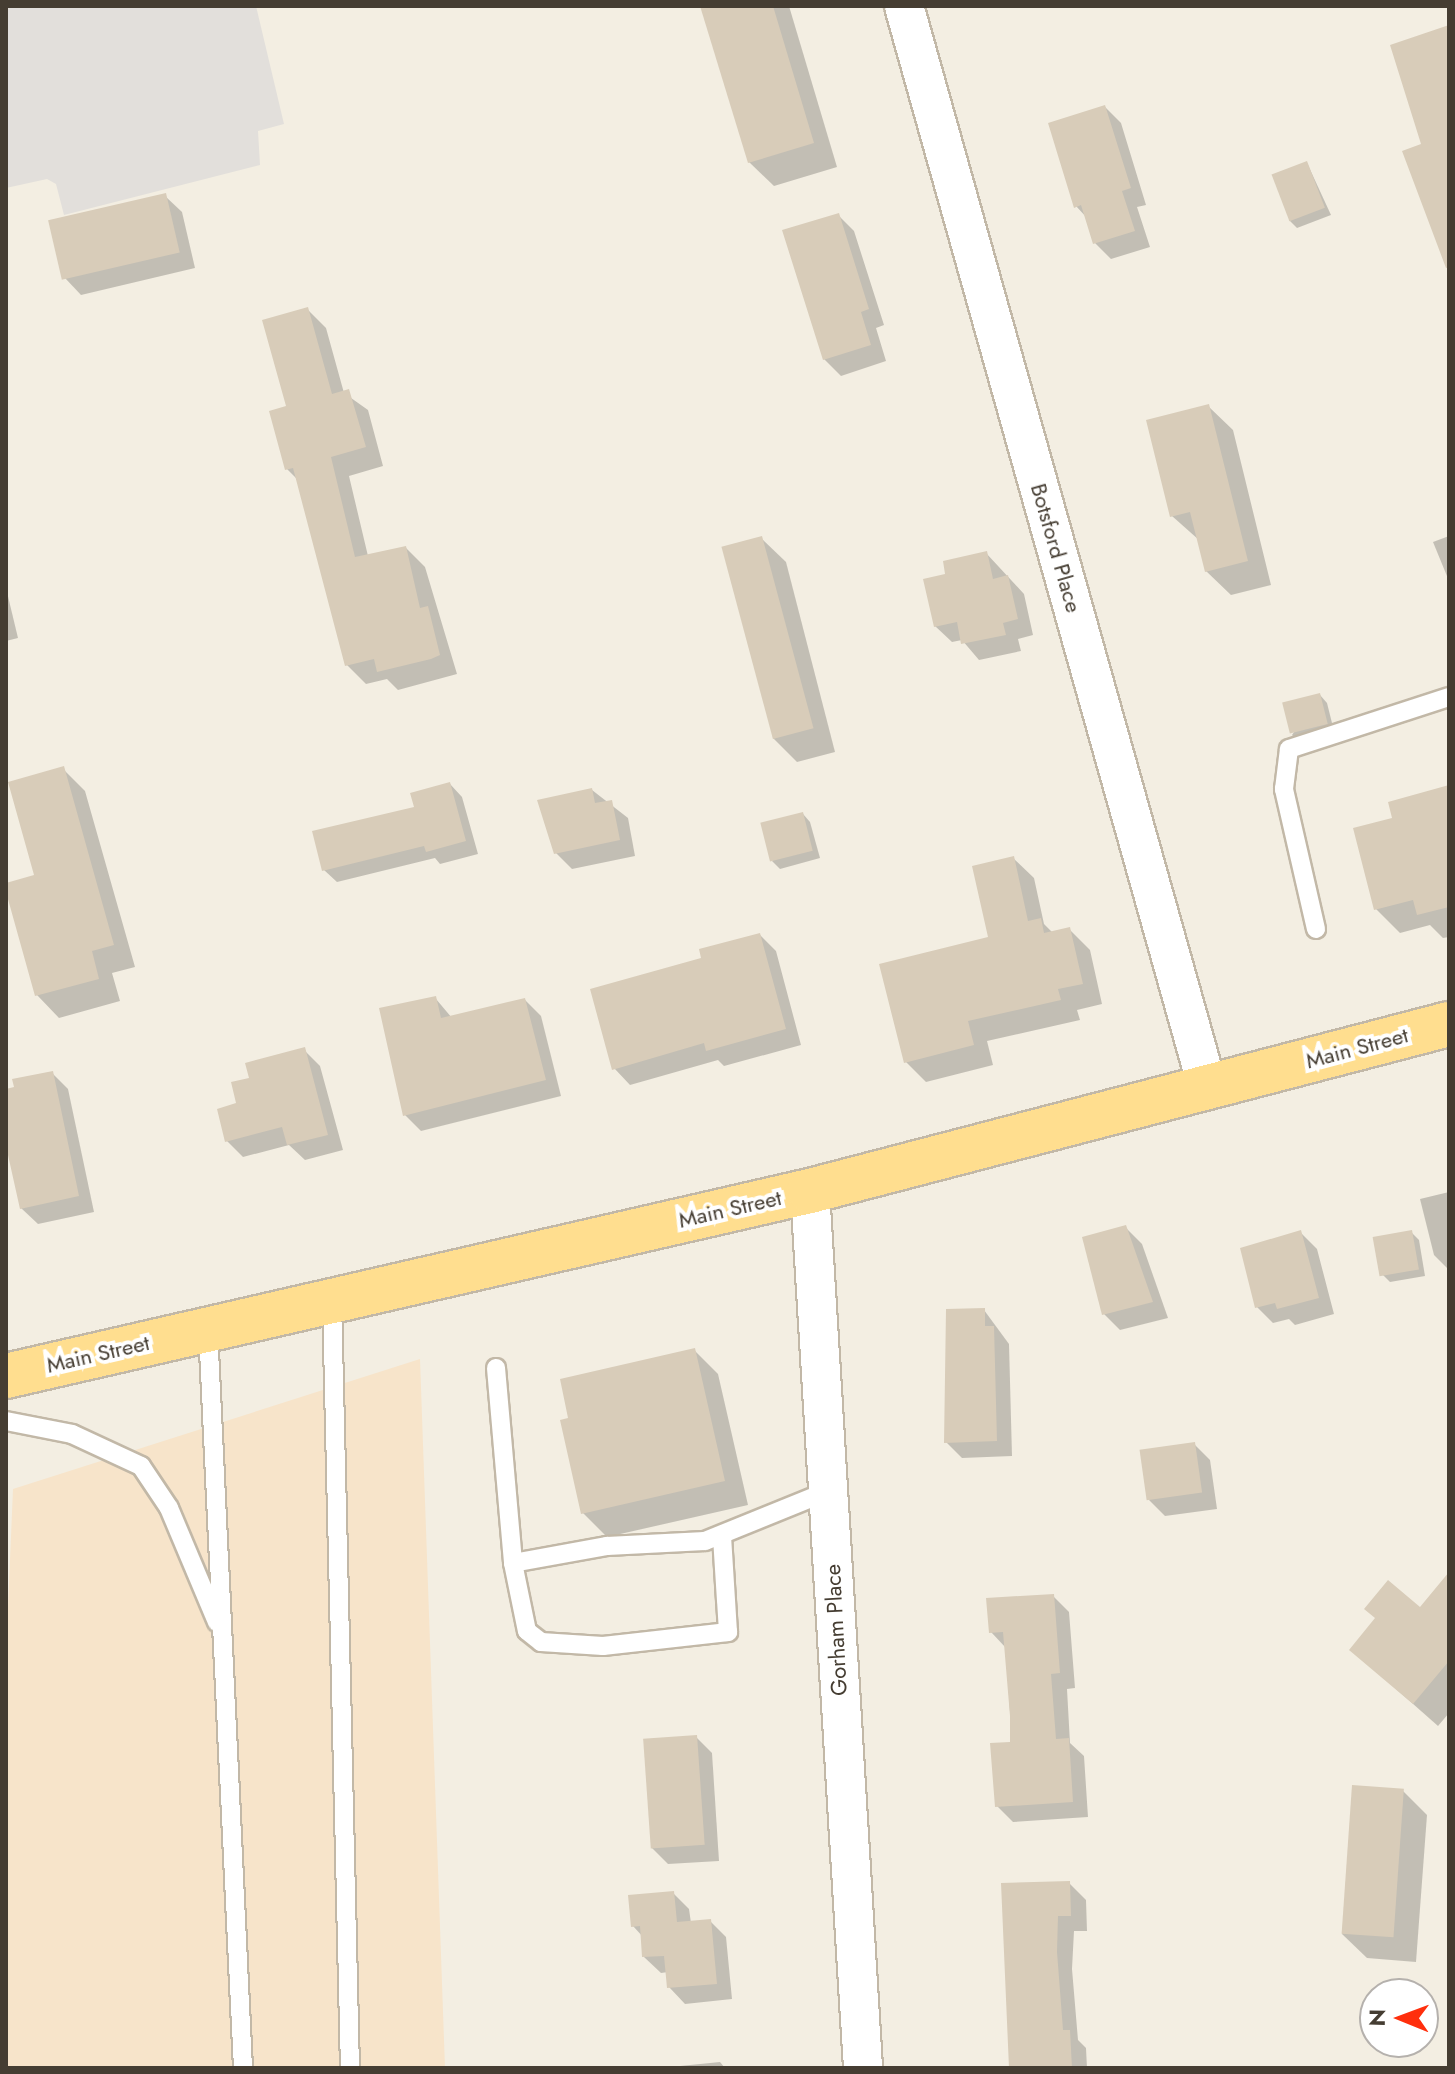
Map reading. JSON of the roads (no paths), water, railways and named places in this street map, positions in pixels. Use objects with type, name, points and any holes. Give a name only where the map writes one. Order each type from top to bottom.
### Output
[{"type":"main road","name":"Main Street","points":[[6,1376],[810,1191],[1449,1024]]},
{"type":"street","name":"Botsford Place","points":[[904,6],[1208,1089]]},
{"type":"street","name":"Gorham Place","points":[[810,1191],[863,2068]]},
{"type":"lane","points":[[1316,929],[1284,789],[1289,749],[1449,697]]},
{"type":"lane","points":[[332,1300],[350,2068]]},
{"type":"lane","points":[[208,1329],[243,2068]]},
{"type":"lane","points":[[496,1368],[513,1563],[527,1631],[541,1642],[570,1648],[728,1632],[722,1536]]},
{"type":"lane","points":[[6,1421],[72,1434],[141,1466],[169,1508],[223,1634]]},
{"type":"lane","points":[[513,1563],[607,1546],[722,1536],[828,1491]]}]
